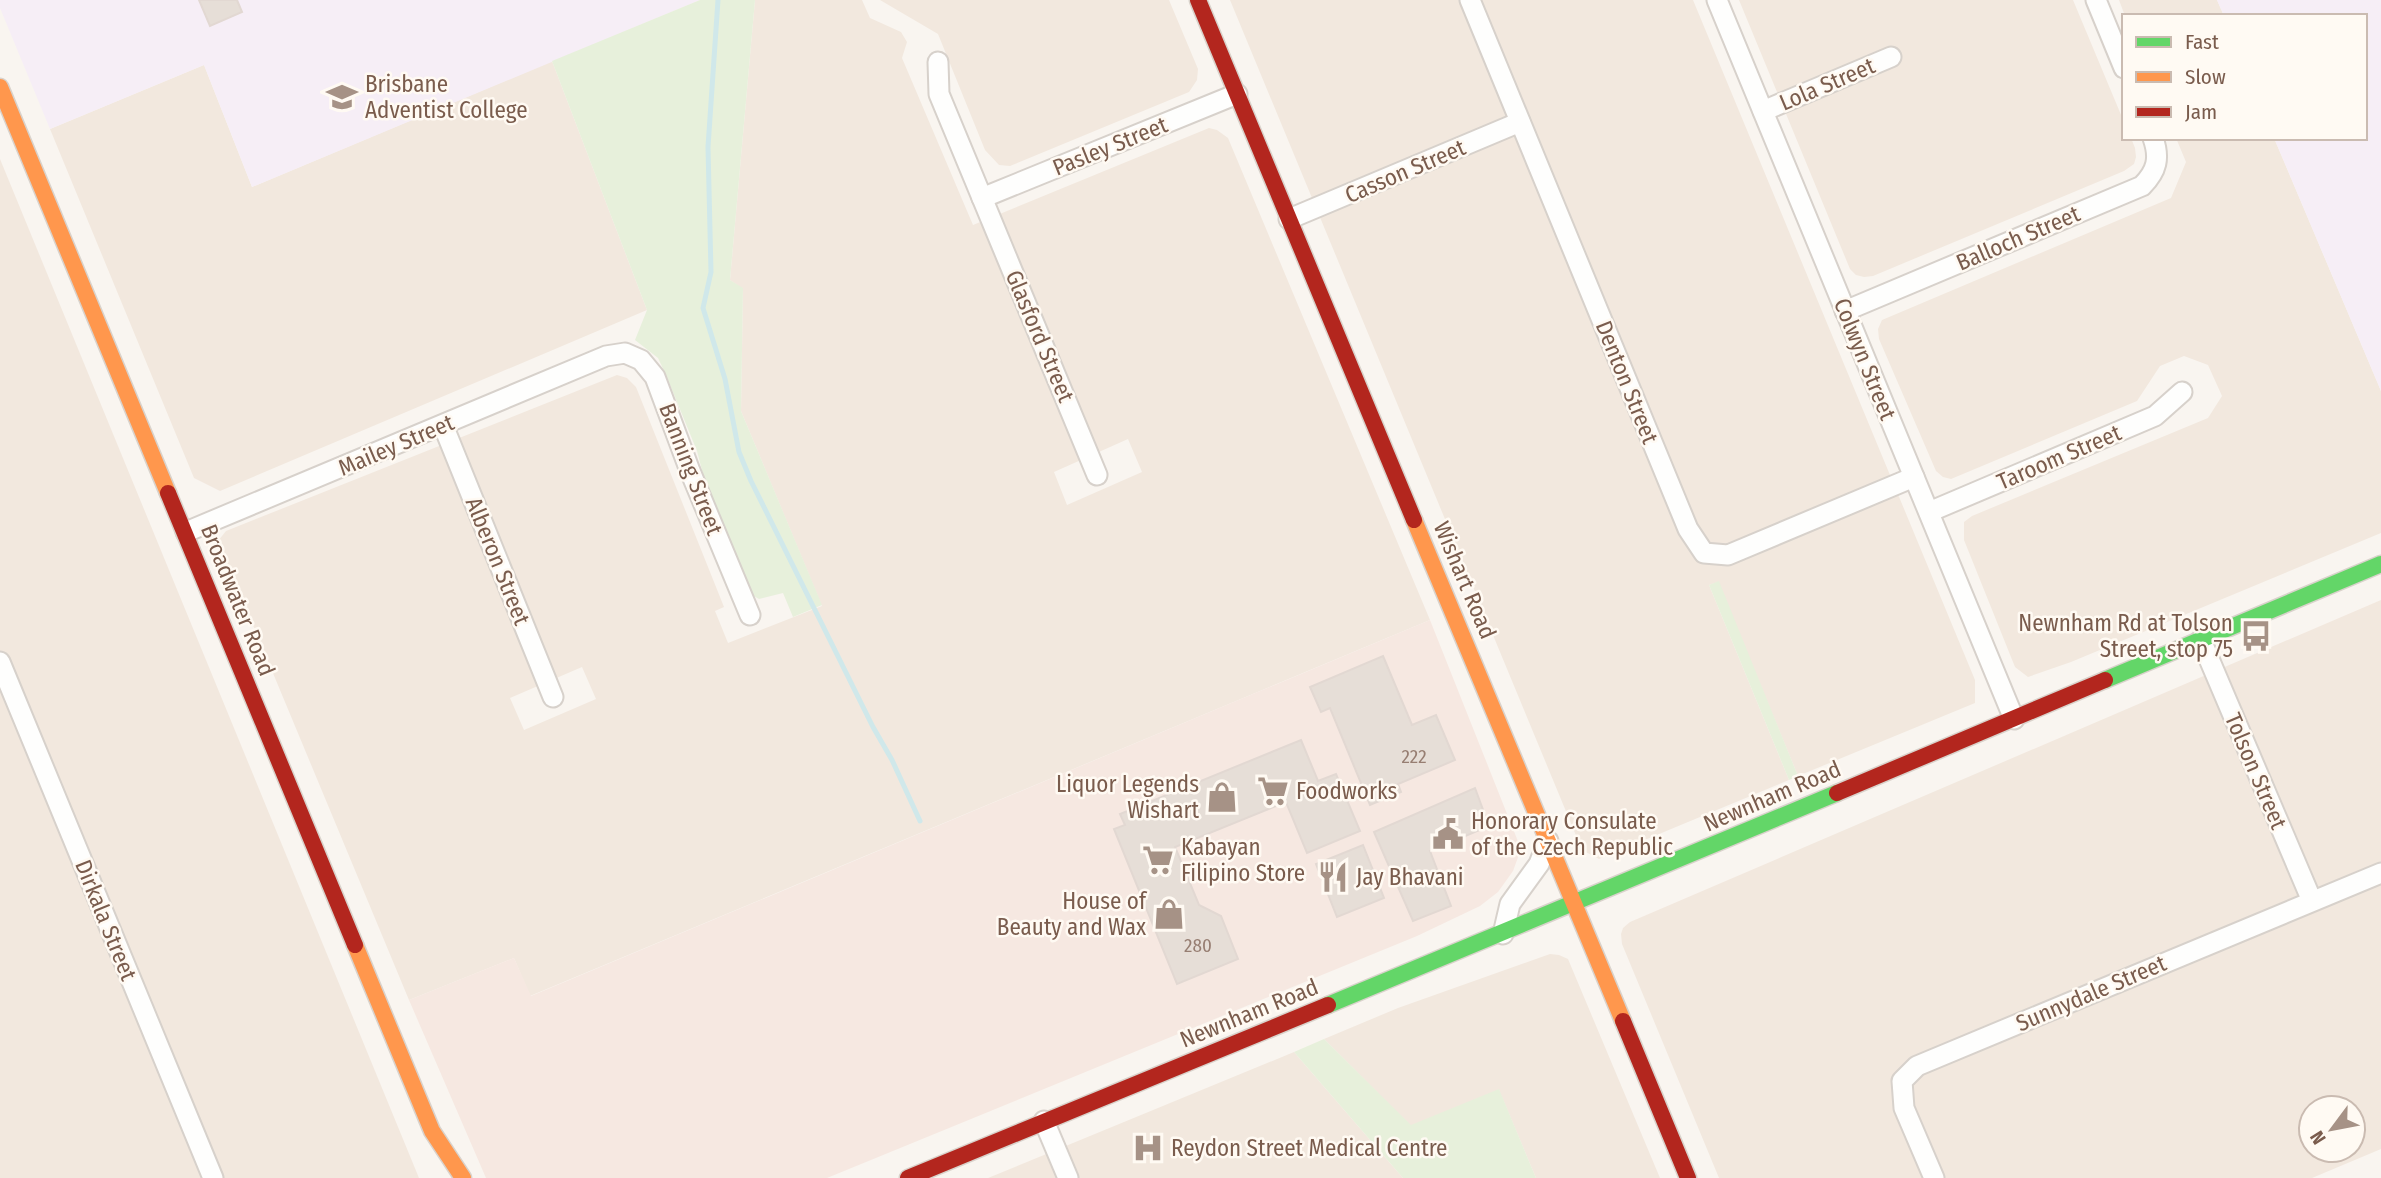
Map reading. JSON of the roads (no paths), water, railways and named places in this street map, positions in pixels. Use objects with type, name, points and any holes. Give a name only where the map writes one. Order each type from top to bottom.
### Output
[{"type":"main road","name":"Wishart Road","points":[[1198,0],[1688,1178]]},
{"type":"main road","name":"Broadwater Road","points":[[0,88],[432,1131],[439,1166]]},
{"type":"main road","name":"Newnham Road","points":[[908,1178],[1503,934],[2381,564]]},
{"type":"main road","name":"Broadwater Road","points":[[432,1131],[463,1178]]},
{"type":"street","name":"Denton Street","points":[[1469,0],[1688,529],[1704,553],[1728,555],[1914,477]]},
{"type":"street","name":"Colwyn Street","points":[[1717,0],[2014,719]]},
{"type":"street","points":[[2095,0],[2122,63]]},
{"type":"street","name":"Lola Street","points":[[1763,111],[1891,57]]},
{"type":"street","name":"Glasford Street","points":[[938,62],[939,94],[1097,475]]},
{"type":"street","name":"Pasley Street","points":[[982,198],[1237,94]]},
{"type":"street","name":"Casson Street","points":[[1289,219],[1520,122]]},
{"type":"street","name":"Balloch Street","points":[[1845,311],[2142,186],[2150,178],[2158,159],[2153,140]]},
{"type":"street","name":"Banning Street","points":[[606,356],[625,353],[641,360],[654,377],[750,615]]},
{"type":"street","name":"Mailey Street","points":[[186,532],[606,356]]},
{"type":"street","name":"Taroom Street","points":[[1929,513],[2155,416],[2182,392]]},
{"type":"street","name":"Alberon Street","points":[[443,425],[552,697]]},
{"type":"street","name":"Tolson Street","points":[[2201,640],[2312,901]]},
{"type":"street","name":"Dirkala Street","points":[[0,662],[213,1178]]},
{"type":"street","points":[[1503,934],[1510,904],[1539,863],[1548,841]]},
{"type":"street","name":"Sunnydale Street","points":[[1934,1178],[1904,1108],[1902,1081],[1917,1066],[2381,873]]},
{"type":"street","points":[[1044,1121],[1068,1178]]},
{"type":"waterway","points":[[718,0],[708,147],[711,272],[703,308],[725,379],[739,452],[751,481],[920,821]]},
{"type":"place","name":"Brisbane Adventist College","points":[[342,97]]},
{"type":"place","name":"Newnham Rd at Tolson Street, stop 75","points":[[2256,636]]},
{"type":"place","name":"Foodworks","points":[[1273,791]]},
{"type":"place","name":"Liquor Legends Wishart","points":[[1222,797]]},
{"type":"place","name":"Honorary Consulate of the Czech Republic","points":[[1448,834]]},
{"type":"place","name":"Kabayan Filipino Store","points":[[1158,860]]},
{"type":"place","name":"Jay Bhavani","points":[[1333,877]]},
{"type":"place","name":"House of Beauty and Wax","points":[[1169,914]]},
{"type":"place","name":"Reydon Street Medical Centre","points":[[1148,1148]]}]
